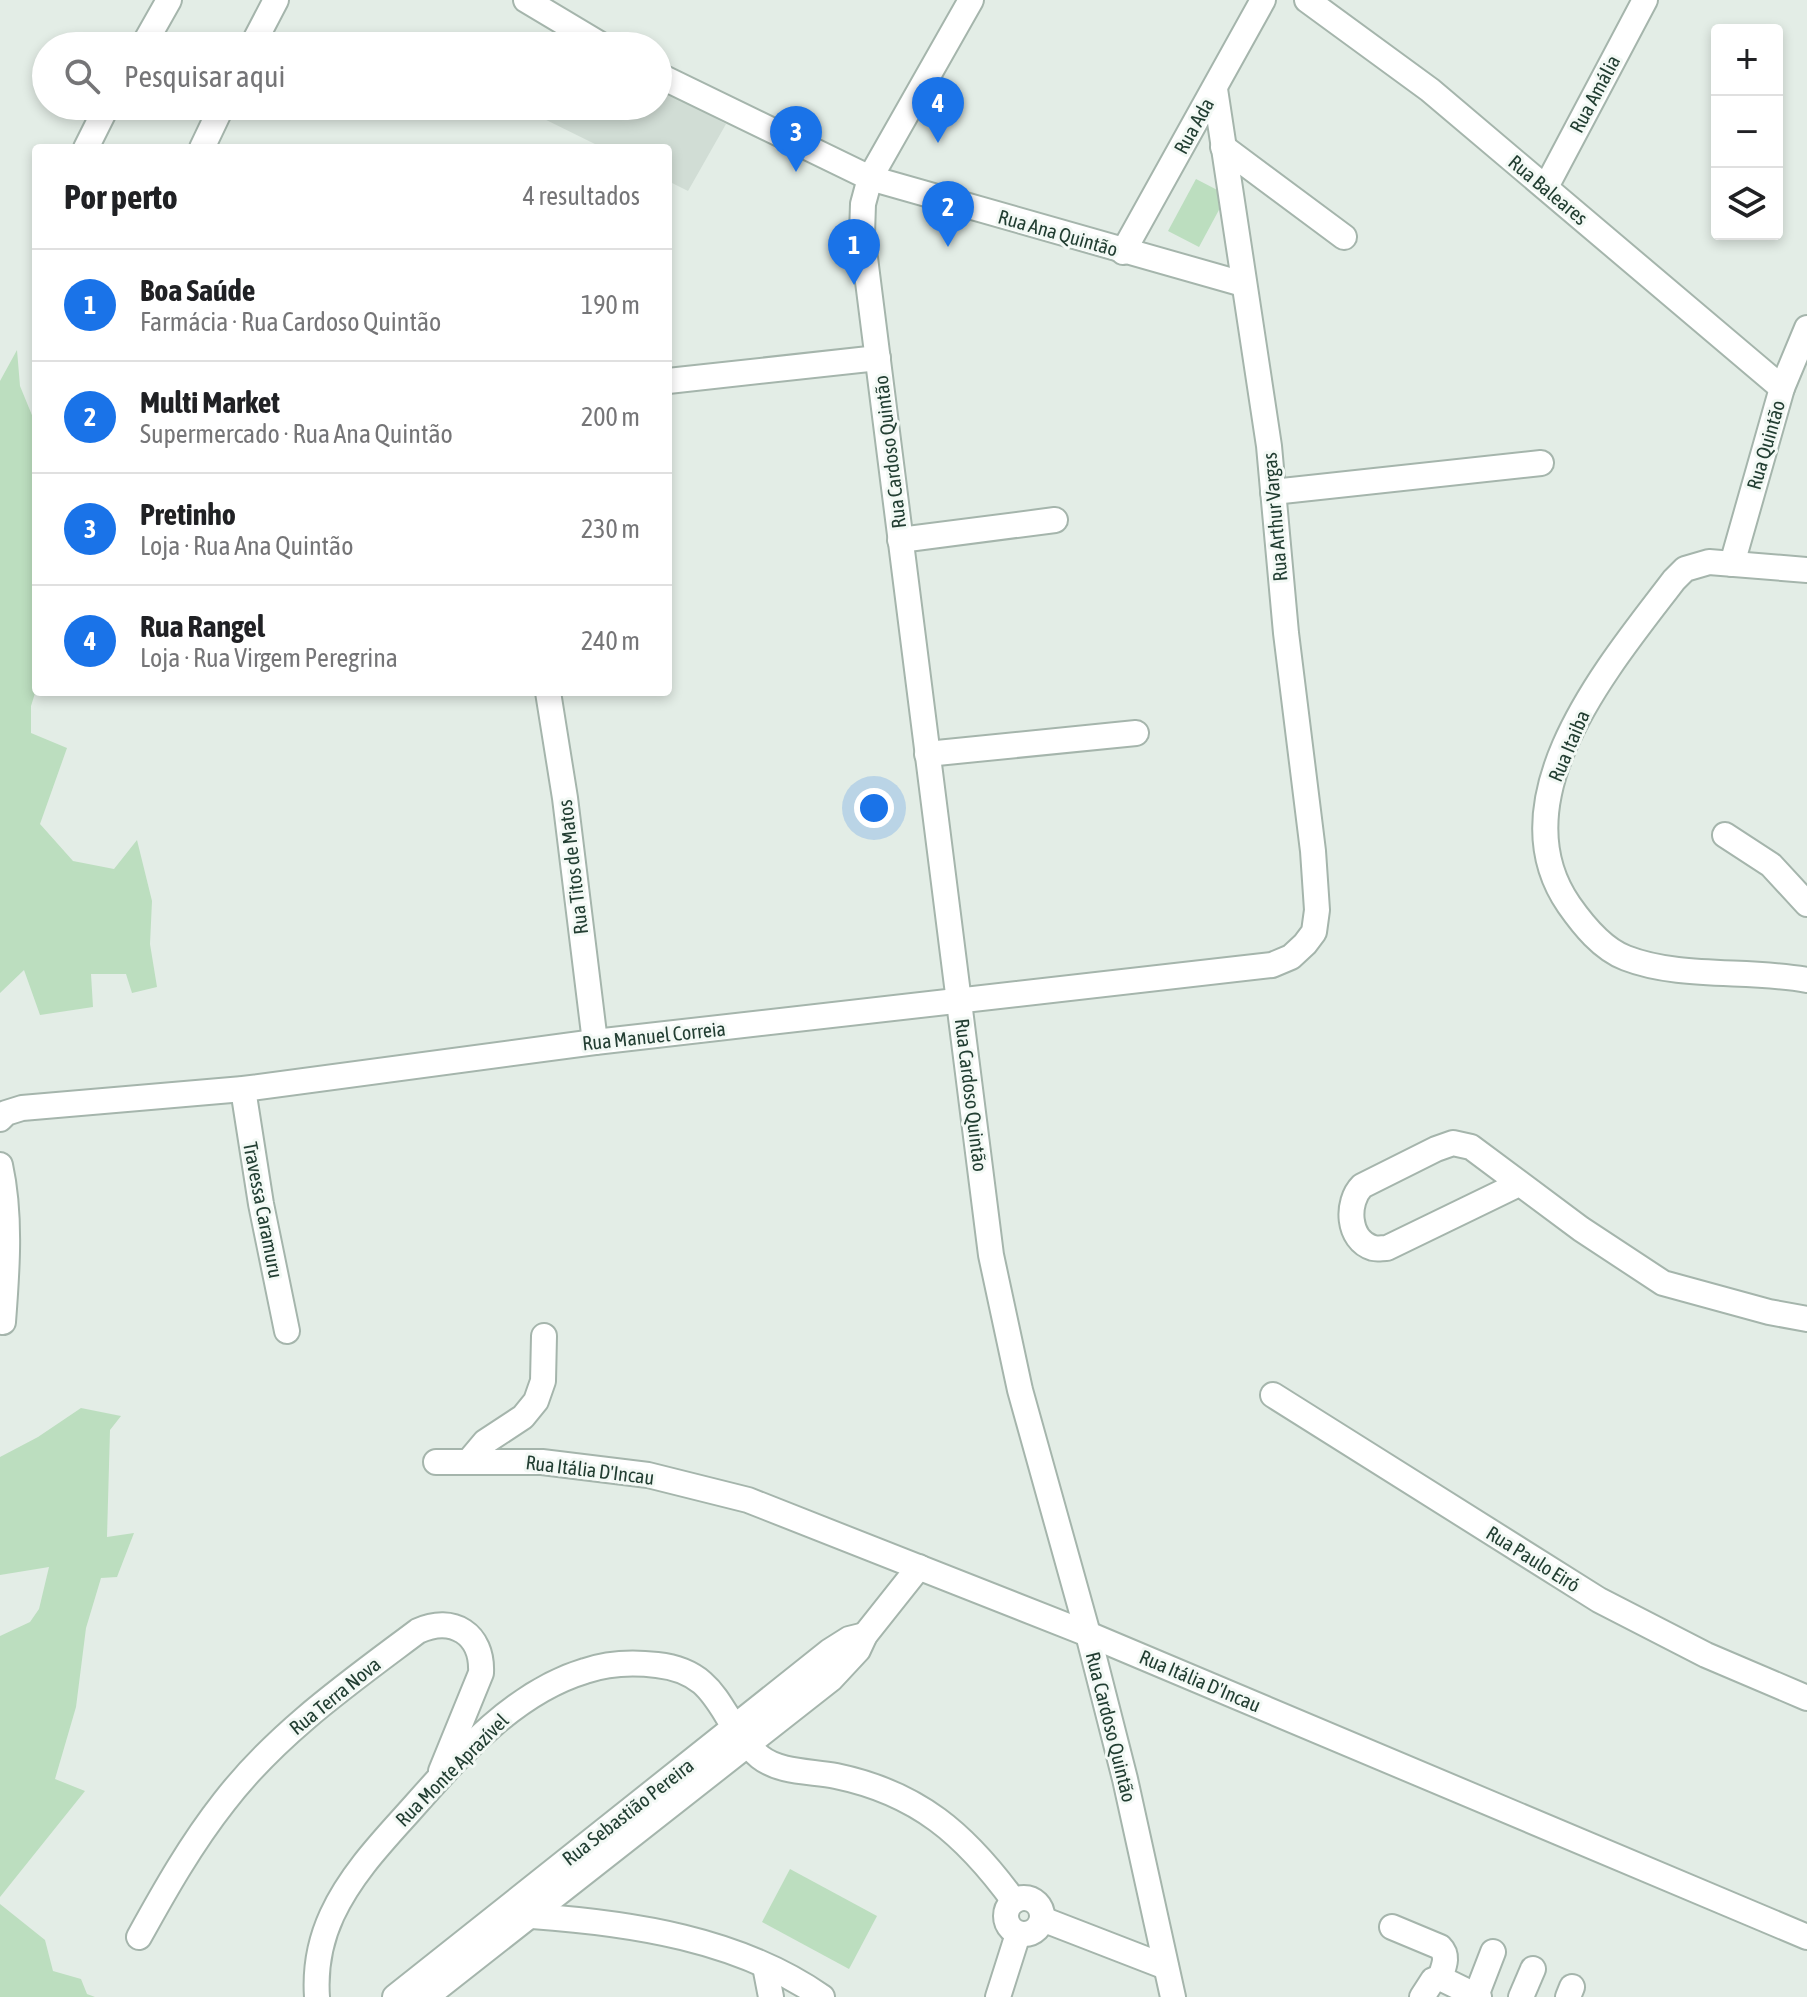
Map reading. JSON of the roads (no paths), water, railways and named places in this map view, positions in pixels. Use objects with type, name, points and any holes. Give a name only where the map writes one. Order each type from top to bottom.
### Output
[{"type":"street","points":[[151,32],[169,0]]},
{"type":"street","points":[[259,32],[276,0]]},
{"type":"street","points":[[526,0],[580,32]]},
{"type":"street","name":"Rua Cardoso Quintão","points":[[971,0],[870,178],[863,204],[862,234],[991,1255],[1020,1390],[1125,1779],[1173,1997]]},
{"type":"street","name":"Rua Ada","points":[[1123,252],[1263,0]]},
{"type":"street","name":"Rua Baleares","points":[[1307,0],[1430,90],[1782,388]]},
{"type":"street","name":"Rua Amália","points":[[1546,187],[1645,0]]},
{"type":"street","name":"Rua Ana Quintão","points":[[672,82],[870,178],[1243,284]]},
{"type":"street","name":"Rua Arthur Vargas","points":[[1215,89],[1269,446],[1317,910],[1314,932],[1305,944]]},
{"type":"street","points":[[88,144],[100,120]]},
{"type":"street","points":[[204,144],[215,120]]},
{"type":"street","points":[[1223,147],[1344,237]]},
{"type":"street","name":"Rua Quintão","points":[[1720,563],[1782,388],[1807,328]]},
{"type":"street","points":[[672,381],[878,358]]},
{"type":"street","points":[[1273,492],[1541,463]]},
{"type":"street","points":[[900,540],[1055,520]]},
{"type":"street","points":[[1720,563],[1807,570]]},
{"type":"street","name":"Rua Itaiba","points":[[1720,563],[1685,569],[1600,677],[1552,780],[1544,824],[1547,854],[1558,889],[1580,922],[1623,957],[1650,966],[1775,974],[1807,980]]},
{"type":"street","name":"Rua Titos de Matos","points":[[549,696],[565,798],[595,1042]]},
{"type":"street","points":[[927,754],[1136,733]]},
{"type":"street","points":[[1725,835],[1771,865],[1807,904]]},
{"type":"street","name":"Rua Manuel Correia","points":[[0,1119],[6,1113],[22,1108],[243,1089],[595,1042],[1272,965],[1291,957],[1305,944]]},
{"type":"street","name":"Travessa Caramuru","points":[[243,1089],[261,1204],[287,1331]]},
{"type":"street","points":[[1519,1184],[1387,1248],[1372,1248],[1359,1237],[1350,1208],[1354,1194],[1362,1186],[1436,1149],[1453,1143],[1471,1147],[1581,1229],[1663,1283],[1769,1312],[1807,1319]]},
{"type":"street","points":[[0,1165],[4,1183],[7,1276],[3,1322]]},
{"type":"street","points":[[469,1461],[485,1442],[523,1417],[536,1401],[543,1381],[544,1336]]},
{"type":"street","name":"Rua Paulo Eiró","points":[[1273,1395],[1599,1600],[1706,1655],[1807,1698]]},
{"type":"street","name":"Rua Itália D'Incau","points":[[436,1462],[542,1462],[648,1475],[748,1500],[1088,1634],[1807,1937]]},
{"type":"street","name":"Rua Sebastião Pereira","points":[[426,1997],[522,1910],[741,1736],[849,1662],[865,1635],[919,1567]]},
{"type":"street","name":"Rua Terra Nova","points":[[139,1937],[196,1840],[226,1799],[279,1742],[418,1631],[430,1625],[446,1624],[468,1635],[481,1657],[481,1673],[439,1777]]},
{"type":"street","name":"Rua Monte Aprazível","points":[[317,1997],[317,1961],[323,1937],[333,1912],[351,1882],[377,1847],[439,1777],[483,1734],[522,1702],[583,1671],[619,1663],[658,1665],[688,1672],[707,1685],[741,1736]]},
{"type":"street","points":[[741,1736],[762,1759],[777,1766],[867,1784],[916,1804],[948,1828],[992,1871],[1014,1901]]},
{"type":"street","points":[[1020,1898],[1034,1901],[1040,1906],[1042,1919],[1033,1932],[1018,1934],[1006,1919],[1009,1906],[1020,1898]]},
{"type":"street","points":[[522,1910],[594,1920],[721,1948],[765,1966],[822,1997]]},
{"type":"street","name":"Rua Sebastião Pereira","points":[[395,1997],[522,1910]]},
{"type":"street","points":[[1042,1919],[1166,1967]]},
{"type":"street","points":[[1392,1927],[1444,1951],[1446,1958],[1440,1978],[1428,1986],[1422,1997]]},
{"type":"street","points":[[998,1997],[1018,1934]]},
{"type":"street","points":[[1440,1978],[1478,1996],[1493,1952]]},
{"type":"street","points":[[765,1966],[771,1997]]},
{"type":"street","points":[[1521,1997],[1533,1969]]},
{"type":"place","name":"Rua Rangel","points":[[938,143]]},
{"type":"place","name":"Pretinho","points":[[796,172]]},
{"type":"place","name":"Multi Market","points":[[948,247]]},
{"type":"place","name":"Boa Saúde","points":[[854,285]]}]
